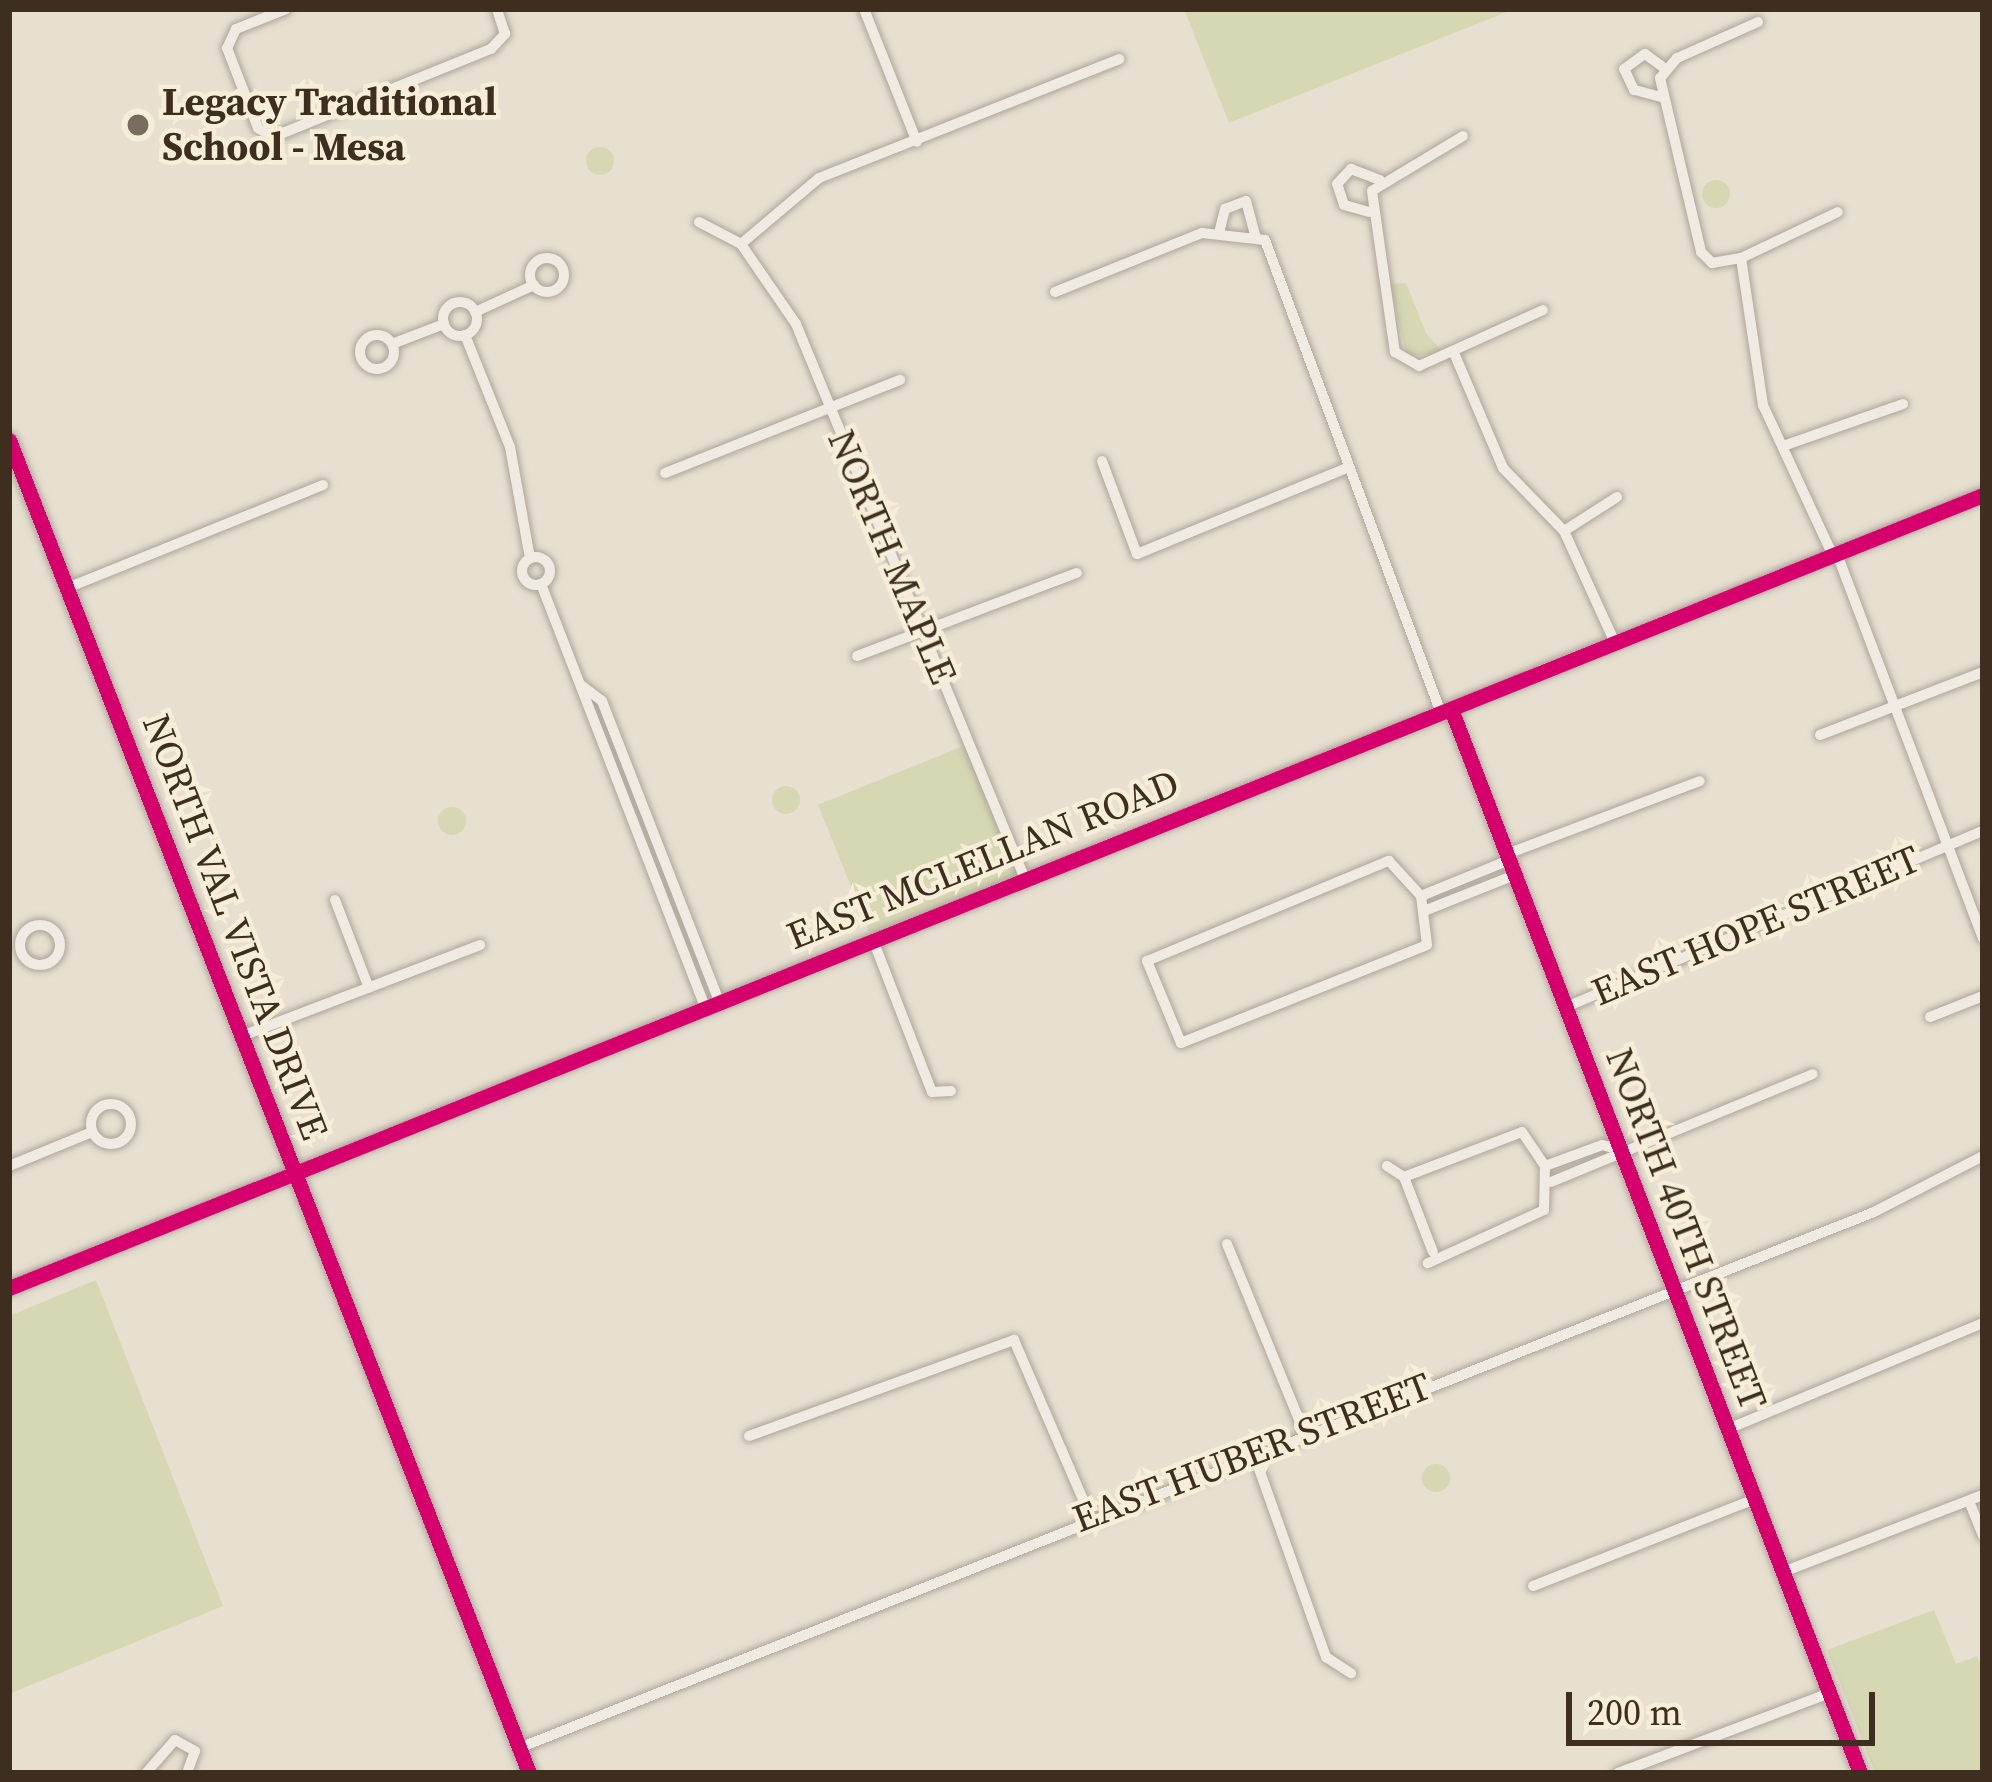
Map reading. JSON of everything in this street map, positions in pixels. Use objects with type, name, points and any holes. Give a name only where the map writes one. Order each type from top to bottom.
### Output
[{"type":"main road","name":"NORTH VAL VISTA DRIVE","points":[[9,440],[530,1773]]},
{"type":"street","points":[[286,9],[228,41],[268,135],[503,38],[497,9]]},
{"type":"street","points":[[864,9],[916,142]]},
{"type":"street","points":[[1664,68],[1758,22]]},
{"type":"street","points":[[1661,97],[1634,90],[1624,69],[1645,54],[1664,68]]},
{"type":"street","points":[[699,222],[741,244],[819,178],[1119,59]]},
{"type":"street","points":[[1664,68],[1661,97],[1700,252],[1712,263],[1742,258],[1838,212]]},
{"type":"street","points":[[1462,136],[1380,180],[1369,212],[1403,366],[1454,353],[1543,310]]},
{"type":"street","points":[[1369,212],[1344,205],[1337,184],[1351,169],[1380,180]]},
{"type":"street","points":[[1219,233],[1225,209],[1246,201],[1256,238],[1446,711]]},
{"type":"street","points":[[1055,292],[1219,233],[1256,238]]},
{"type":"street","name":"NORTH MAPLE","points":[[741,244],[796,324],[1025,879]]},
{"type":"street","points":[[1742,258],[1752,366],[1835,555],[1983,938]]},
{"type":"street","points":[[465,335],[475,312],[534,285]]},
{"type":"street","points":[[392,344],[444,324],[453,304],[475,312]]},
{"type":"street","points":[[444,324],[465,335],[510,447],[530,558],[524,577],[541,584]]},
{"type":"street","points":[[1454,353],[1503,468],[1564,531],[1615,643]]},
{"type":"street","points":[[665,473],[900,380]]},
{"type":"street","points":[[1786,445],[1903,404]]},
{"type":"street","points":[[1102,461],[1137,554],[1349,467]]},
{"type":"street","points":[[67,587],[323,485]]},
{"type":"street","name":"EAST MCLELLAN ROAD","points":[[9,1288],[1983,495]]},
{"type":"street","points":[[1564,531],[1617,497]]},
{"type":"street","points":[[530,558],[549,566],[541,584],[691,972],[712,1004]]},
{"type":"street","points":[[857,656],[1078,573]]},
{"type":"street","points":[[1820,735],[1983,672]]},
{"type":"street","points":[[581,685],[602,701],[624,754],[704,967],[712,1004]]},
{"type":"street","name":"NORTH 40TH STREET","points":[[1446,711],[1622,1150],[1860,1773]]},
{"type":"street","points":[[608,761],[624,754]]},
{"type":"street","points":[[1421,896],[1700,781]]},
{"type":"street","name":"EAST HOPE STREET","points":[[1566,1007],[1983,831]]},
{"type":"street","points":[[1389,861],[1421,896],[1424,911],[1426,945],[1180,1043],[1148,961],[1389,861]]},
{"type":"street","points":[[1424,911],[1510,863]]},
{"type":"street","points":[[335,900],[369,988]]},
{"type":"street","points":[[665,907],[681,902]]},
{"type":"street","points":[[873,940],[932,1092],[950,1091]]},
{"type":"street","points":[[242,1036],[480,945]]},
{"type":"street","points":[[683,950],[696,945]]},
{"type":"street","points":[[691,972],[704,967]]},
{"type":"street","points":[[1930,1017],[1983,996]]},
{"type":"street","points":[[1551,1182],[1813,1074]]},
{"type":"street","points":[[9,1166],[92,1132]]},
{"type":"street","points":[[1388,1166],[1404,1177],[1431,1258],[1536,1215],[1551,1182],[1531,1135],[1515,1132],[1404,1177]]},
{"type":"street","points":[[1545,1166],[1569,1157],[1622,1150]]},
{"type":"street","name":"EAST HUBER STREET","points":[[519,1748],[1090,1516],[1675,1292],[1983,1156]]},
{"type":"street","points":[[1569,1157],[1575,1173]]},
{"type":"street","points":[[1227,1244],[1304,1432]]},
{"type":"street","points":[[1728,1429],[1983,1323]]},
{"type":"street","points":[[749,1436],[1015,1340],[1090,1516]]},
{"type":"street","points":[[1253,1452],[1326,1657],[1351,1673]]},
{"type":"street","points":[[1783,1572],[1983,1496]]},
{"type":"street","points":[[1534,1586],[1755,1499]]},
{"type":"street","points":[[1969,1501],[1983,1535]]},
{"type":"street","points":[[1618,1773],[1830,1693]]},
{"type":"street","points":[[152,1772],[175,1740],[195,1751],[187,1773]]},
{"type":"green space","points":[[1184,9],[1514,9],[1229,123]]},
{"type":"green space","points":[[600,147],[610,151],[614,161],[610,171],[600,175],[590,171],[586,161],[590,151]]},
{"type":"green space","points":[[1716,180],[1726,184],[1730,194],[1726,204],[1716,208],[1706,204],[1702,194],[1706,184]]},
{"type":"green space","points":[[1406,283],[1426,333],[1443,353],[1407,356],[1390,284]]},
{"type":"green space","points":[[971,743],[1026,878],[873,940],[818,805]]},
{"type":"green space","points":[[786,786],[796,790],[800,800],[796,810],[786,814],[776,810],[772,800],[776,790]]},
{"type":"green space","points":[[452,807],[462,811],[466,821],[462,831],[452,835],[442,831],[438,821],[442,811]]},
{"type":"green space","points":[[96,1280],[223,1606],[9,1694],[9,1316]]},
{"type":"green space","points":[[1436,1464],[1446,1468],[1450,1478],[1446,1488],[1436,1492],[1426,1488],[1422,1478],[1426,1468]]},
{"type":"green space","points":[[1934,1610],[1956,1664],[1977,1656],[1983,1671],[1983,1773],[1875,1773],[1827,1650]]},
{"type":"cycle path","points":[[9,440],[529,1773]]},
{"type":"cycle path","points":[[9,1288],[1983,495]]},
{"type":"cycle path","points":[[1451,709],[1860,1773]]},
{"type":"place","name":"Legacy Traditional School - Mesa","points":[[138,125]]}]
